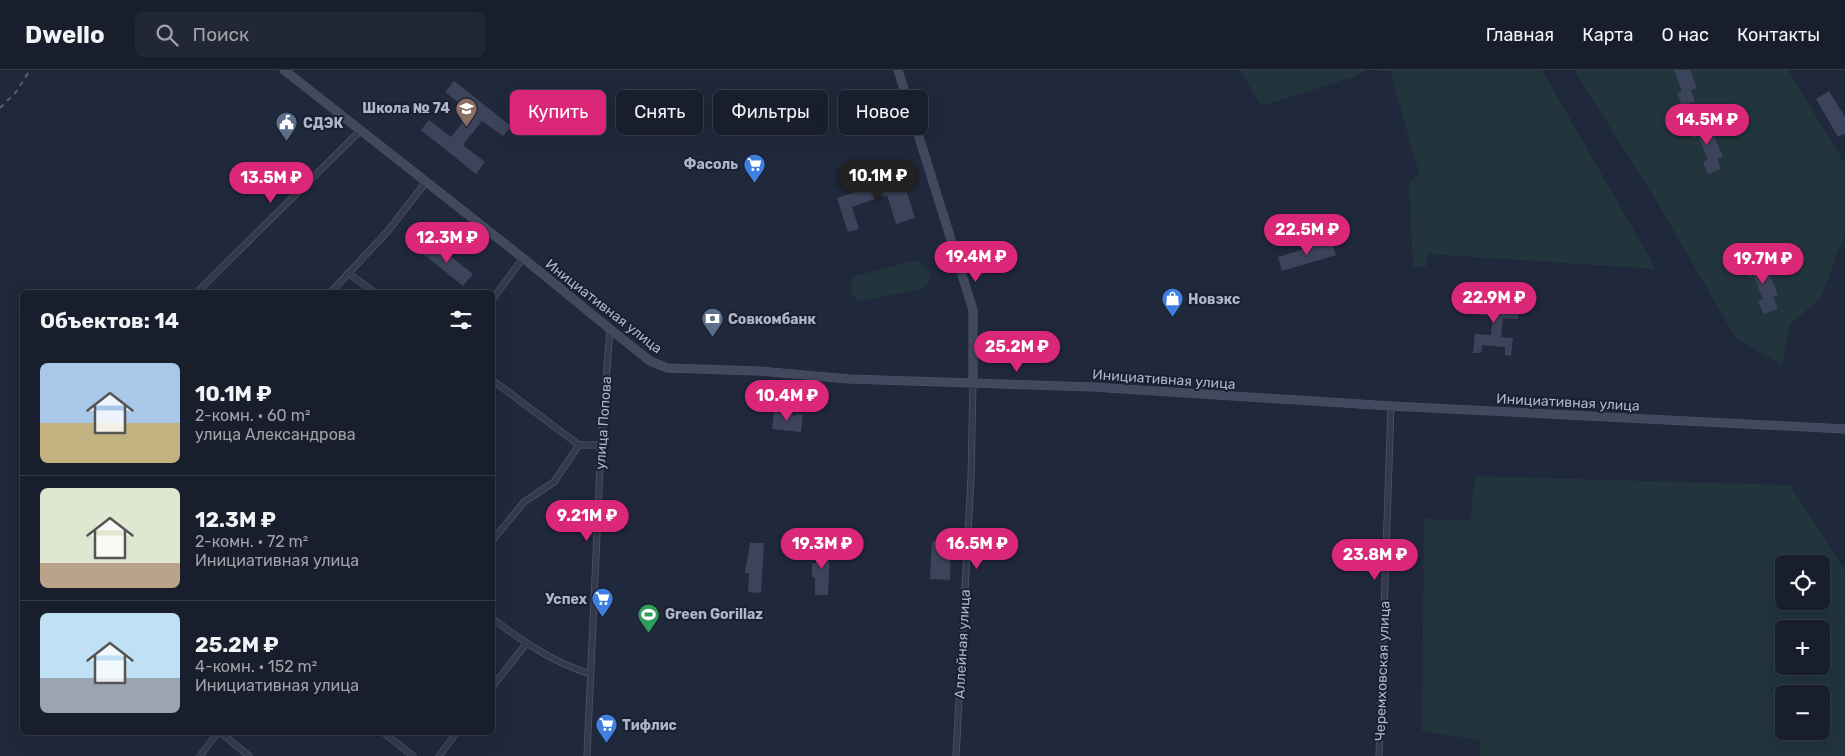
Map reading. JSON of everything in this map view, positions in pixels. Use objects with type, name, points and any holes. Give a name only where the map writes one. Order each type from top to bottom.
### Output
[{"type":"main road","name":"Инициативная улица","points":[[284,70],[523,258],[610,330],[650,361],[667,368],[758,371],[849,379],[1093,387],[1391,406],[1845,429]]},
{"type":"main road","points":[[898,70],[973,310],[973,383]]},
{"type":"street","points":[[199,290],[360,131]]},
{"type":"street","points":[[333,290],[387,232],[426,182]]},
{"type":"street","points":[[495,296],[523,258]]},
{"type":"street","points":[[348,273],[371,290]]},
{"type":"street","name":"улица Попова","points":[[587,756],[601,445],[610,330]]},
{"type":"street","points":[[495,383],[579,445],[601,445]]},
{"type":"street","name":"Аллейная улица","points":[[956,756],[971,478],[973,383]]},
{"type":"street","name":"Черемховская улица","points":[[1379,756],[1391,406]]},
{"type":"street","points":[[495,537],[524,502],[554,482],[579,445]]},
{"type":"street","points":[[495,620],[526,644],[570,668],[590,674]]},
{"type":"street","points":[[495,683],[526,644]]},
{"type":"street","points":[[200,756],[217,735]]},
{"type":"street","points":[[223,735],[249,756]]},
{"type":"street","points":[[387,735],[413,756]]},
{"type":"street","points":[[439,756],[455,735]]},
{"type":"shaded area","points":[[1239,70],[1366,70],[1356,76],[1262,106]]},
{"type":"shaded area","points":[[1366,70],[1542,70],[1656,269],[1428,254],[1426,267],[1413,267],[1409,183],[1419,173],[1390,71]]},
{"type":"shaded area","points":[[1574,70],[1788,70],[1845,164],[1845,234],[1820,299],[1790,324],[1782,366],[1735,337],[1659,205]]},
{"type":"shaded area","points":[[913,261],[919,262],[930,273],[929,283],[921,289],[862,301],[852,294],[851,283],[855,276]]},
{"type":"shaded area","points":[[1475,476],[1790,485],[1845,570],[1845,756],[1480,756],[1480,740],[1422,731],[1424,519],[1470,520]]},
{"type":"building","points":[[1674,70],[1690,70],[1697,88],[1691,90],[1695,101],[1682,106],[1677,93],[1682,91]]},
{"type":"building","points":[[454,81],[510,125],[503,136],[482,121],[463,145],[485,162],[476,174],[421,130],[429,120],[451,137],[471,112],[445,92]]},
{"type":"building","points":[[1829,91],[1845,117],[1845,133],[1838,137],[1816,99]]},
{"type":"building","points":[[1701,120],[1707,133],[1712,131],[1723,157],[1717,159],[1721,169],[1708,174],[1703,162],[1708,160],[1698,136],[1693,138],[1688,125]]},
{"type":"building","points":[[902,177],[915,218],[896,224],[887,195],[852,207],[859,229],[848,232],[837,198]]},
{"type":"building","points":[[431,241],[473,274],[463,286],[422,253]]},
{"type":"building","points":[[1331,241],[1336,255],[1282,271],[1278,257]]},
{"type":"building","points":[[1757,259],[1761,268],[1766,266],[1778,295],[1773,297],[1778,308],[1764,314],[1758,301],[1763,299],[1753,275],[1749,277],[1743,265]]},
{"type":"building","points":[[1472,299],[1519,304],[1518,319],[1503,318],[1501,337],[1513,338],[1511,356],[1505,355],[1505,347],[1482,345],[1481,353],[1473,353],[1475,334],[1491,335],[1493,316],[1470,314]]},
{"type":"building","points":[[774,412],[796,416],[796,414],[803,415],[801,432],[772,429]]},
{"type":"building","points":[[932,541],[951,542],[950,580],[930,579]]},
{"type":"building","points":[[750,543],[764,543],[761,593],[748,592],[749,573],[745,573]]},
{"type":"building","points":[[817,545],[830,546],[828,595],[815,595],[815,577],[812,577],[812,563],[816,563]]},
{"type":"railway","points":[[0,108],[16,92],[30,70]]},
{"type":"place","name":"Школа № 74","points":[[466,127]]},
{"type":"place","name":"СДЭК","points":[[287,142]]},
{"type":"place","name":"Фасоль","points":[[754,183]]},
{"type":"place","name":"Новэкс","points":[[1172,318]]},
{"type":"place","name":"Совкомбанк","points":[[712,338]]},
{"type":"place","name":"Успех","points":[[603,618]]},
{"type":"place","name":"Green Gorillaz","points":[[649,633]]},
{"type":"place","name":"Тифлис","points":[[606,744]]}]
